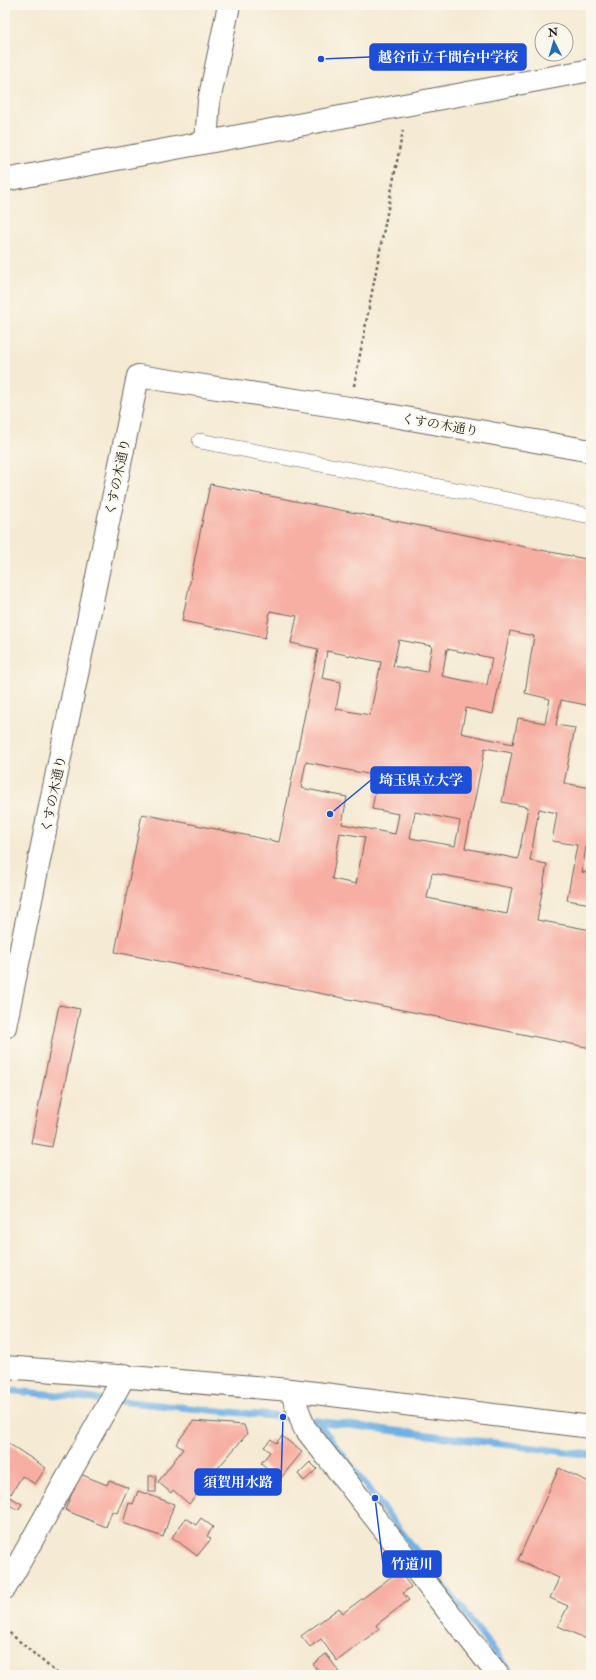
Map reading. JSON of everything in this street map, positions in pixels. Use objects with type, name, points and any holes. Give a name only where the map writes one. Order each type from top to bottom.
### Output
[{"type":"street","points":[[206,142],[209,102],[229,5]]},
{"type":"street","points":[[5,180],[591,70]]},
{"type":"street","name":"くすの木通り","points":[[5,1027],[138,376],[349,408],[591,451]]},
{"type":"street","points":[[5,1367],[291,1390],[591,1428]]},
{"type":"street","points":[[5,1588],[125,1376]]},
{"type":"street","points":[[291,1390],[304,1427],[498,1675]]},
{"type":"lane","points":[[200,442],[591,516]]},
{"type":"path","points":[[349,408],[408,104]]},
{"type":"path","points":[[5,1629],[59,1675]]},
{"type":"building","points":[[210,484],[591,560],[591,706],[561,700],[556,725],[575,728],[564,783],[591,788],[591,848],[586,847],[582,872],[591,874],[591,904],[567,900],[577,845],[552,841],[557,813],[539,809],[530,861],[547,864],[537,920],[591,930],[591,1048],[115,952],[142,814],[279,842],[318,649],[291,643],[297,616],[270,611],[265,638],[182,621]],"holes":[[[510,631],[534,636],[525,693],[550,699],[545,723],[518,718],[513,744],[461,733],[466,708],[493,714]],[[399,640],[432,646],[427,672],[393,666]],[[447,649],[492,658],[487,685],[442,676]],[[327,651],[381,662],[370,715],[336,709],[341,682],[322,678]],[[485,748],[512,753],[502,802],[528,807],[518,859],[465,848]],[[306,762],[378,776],[372,809],[399,814],[395,834],[342,824],[347,797],[301,788]],[[415,812],[460,821],[455,846],[410,838]],[[340,833],[365,837],[356,884],[332,879]],[[432,873],[512,888],[507,914],[427,898]]]},
{"type":"building","points":[[59,1005],[80,1009],[52,1147],[31,1143]]},
{"type":"building","points":[[193,1421],[244,1425],[247,1434],[212,1475],[217,1479],[210,1489],[205,1485],[189,1504],[173,1490],[171,1493],[158,1482],[183,1449],[176,1444]]},
{"type":"building","points":[[282,1436],[302,1452],[280,1479],[261,1463],[270,1452],[264,1447],[271,1439],[276,1443]]},
{"type":"building","points":[[5,1441],[46,1468],[35,1484],[22,1476],[11,1494],[5,1490]]},
{"type":"building","points":[[310,1462],[317,1469],[304,1481],[298,1474]]},
{"type":"building","points":[[559,1468],[591,1483],[591,1641],[558,1626],[568,1606],[550,1598],[559,1578],[518,1560]]},
{"type":"building","points":[[80,1474],[107,1485],[109,1480],[128,1488],[117,1513],[112,1511],[106,1527],[65,1510]]},
{"type":"building","points":[[149,1476],[156,1476],[156,1492],[149,1492]]},
{"type":"building","points":[[138,1491],[174,1504],[163,1537],[123,1523],[129,1503],[133,1504]]},
{"type":"building","points":[[8,1496],[22,1504],[18,1510],[5,1502]]},
{"type":"building","points":[[186,1518],[196,1525],[201,1518],[213,1527],[207,1536],[211,1539],[197,1556],[172,1537]]},
{"type":"building","points":[[399,1571],[411,1587],[403,1593],[409,1600],[376,1625],[379,1629],[337,1661],[321,1639],[310,1647],[301,1636],[339,1608],[343,1613]]},
{"type":"building","points":[[326,1654],[342,1675],[321,1675],[313,1664]]},
{"type":"waterway","points":[[5,1390],[283,1417],[591,1455]]},
{"type":"waterway","points":[[317,1421],[513,1675]]},
{"type":"place","name":"越谷市立千間台中学校","points":[[321,59]]},
{"type":"place","name":"埼玉県立大学","points":[[330,814]]},
{"type":"place","name":"須賀用水路","points":[[283,1417]]},
{"type":"place","name":"竹道川","points":[[375,1498]]}]
